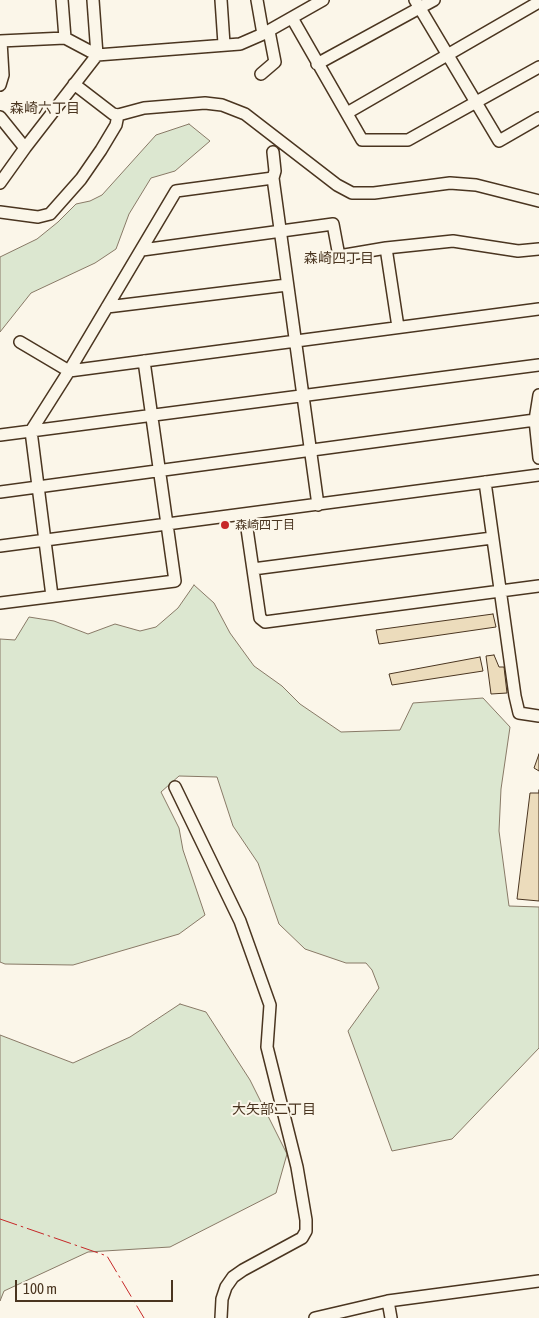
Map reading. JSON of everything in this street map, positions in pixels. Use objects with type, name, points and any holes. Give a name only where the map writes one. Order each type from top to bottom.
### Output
[{"type":"street","points":[[62,0],[65,38]]},
{"type":"street","points":[[0,183],[97,55],[93,0]]},
{"type":"street","points":[[221,0],[224,44]]},
{"type":"street","points":[[257,0],[275,62],[261,74]]},
{"type":"street","points":[[318,64],[417,4],[434,0]]},
{"type":"street","points":[[0,85],[3,74],[1,41],[65,38],[97,55],[240,44],[266,32],[320,1]]},
{"type":"street","points":[[348,113],[539,2]]},
{"type":"street","points":[[417,4],[499,141],[539,118]]},
{"type":"street","points":[[292,18],[362,140],[408,140],[539,67]]},
{"type":"street","points":[[74,84],[113,114],[118,115],[144,108],[205,103],[222,105],[245,114],[337,185],[352,193],[374,194],[450,183],[476,185],[539,201]]},
{"type":"street","points":[[0,212],[38,217],[50,214],[81,179],[101,150],[116,125],[118,115]]},
{"type":"street","points":[[0,117],[25,148]]},
{"type":"street","points":[[273,152],[275,171],[273,178],[280,233],[318,505]]},
{"type":"street","points":[[52,596],[31,431],[176,191],[273,178]]},
{"type":"street","points":[[142,250],[280,233],[334,224],[339,256],[386,248],[454,241],[518,252],[539,249]]},
{"type":"street","points":[[386,248],[398,328]]},
{"type":"street","points":[[107,306],[287,285]]},
{"type":"street","points":[[20,342],[69,371],[539,309]]},
{"type":"street","points":[[0,603],[175,581],[144,361]]},
{"type":"street","points":[[0,435],[539,365]]},
{"type":"street","points":[[539,395],[534,420],[539,458]]},
{"type":"street","points":[[0,492],[534,420]]},
{"type":"street","points":[[0,546],[539,475]]},
{"type":"street","points":[[485,482],[515,696],[519,713],[539,716]]},
{"type":"street","points":[[245,515],[260,618],[265,622],[539,586]]},
{"type":"street","points":[[253,569],[492,538]]},
{"type":"street","points":[[175,787],[240,921],[270,1005],[267,1047],[298,1166],[306,1220],[306,1231],[302,1238],[233,1277],[226,1287],[222,1299],[222,1318]]},
{"type":"street","points":[[315,1318],[388,1301],[539,1281]]},
{"type":"street","points":[[388,1301],[391,1318]]},
{"type":"green space","points":[[189,124],[210,141],[175,171],[151,178],[129,214],[116,249],[95,263],[31,293],[0,332],[0,257],[37,239],[76,204],[90,201],[102,195],[156,135]]},
{"type":"green space","points":[[194,585],[214,603],[230,633],[254,666],[282,686],[300,704],[341,732],[400,730],[413,703],[483,698],[510,727],[501,789],[499,831],[509,906],[539,907],[539,1048],[452,1139],[392,1151],[348,1031],[379,988],[372,970],[366,963],[346,963],[305,949],[279,924],[258,863],[233,826],[217,777],[179,776],[161,792],[179,828],[183,850],[205,915],[179,934],[73,965],[5,964],[0,962],[0,639],[15,640],[29,617],[54,621],[88,634],[115,624],[140,631],[156,627],[178,608]]},
{"type":"green space","points":[[180,1004],[206,1012],[250,1080],[287,1154],[276,1193],[170,1247],[88,1252],[4,1291],[0,1301],[0,1035],[73,1063],[130,1037]]},
{"type":"building","points":[[493,614],[496,627],[379,644],[376,630]]},
{"type":"building","points":[[494,655],[499,667],[504,667],[507,693],[491,694],[486,656]]},
{"type":"building","points":[[480,657],[483,671],[392,685],[389,674]]},
{"type":"building","points":[[539,754],[539,771],[534,768]]},
{"type":"building","points":[[530,793],[539,793],[539,901],[517,899]]},
{"type":"power","points":[[0,1219],[107,1256],[144,1318]]},
{"type":"place","name":"森崎四丁目","points":[[225,525]]},
{"type":"district","name":"森崎六丁目","points":[[45,109]]},
{"type":"district","name":"森崎四丁目","points":[[339,259]]},
{"type":"district","name":"大矢部二丁目","points":[[274,1110]]}]
